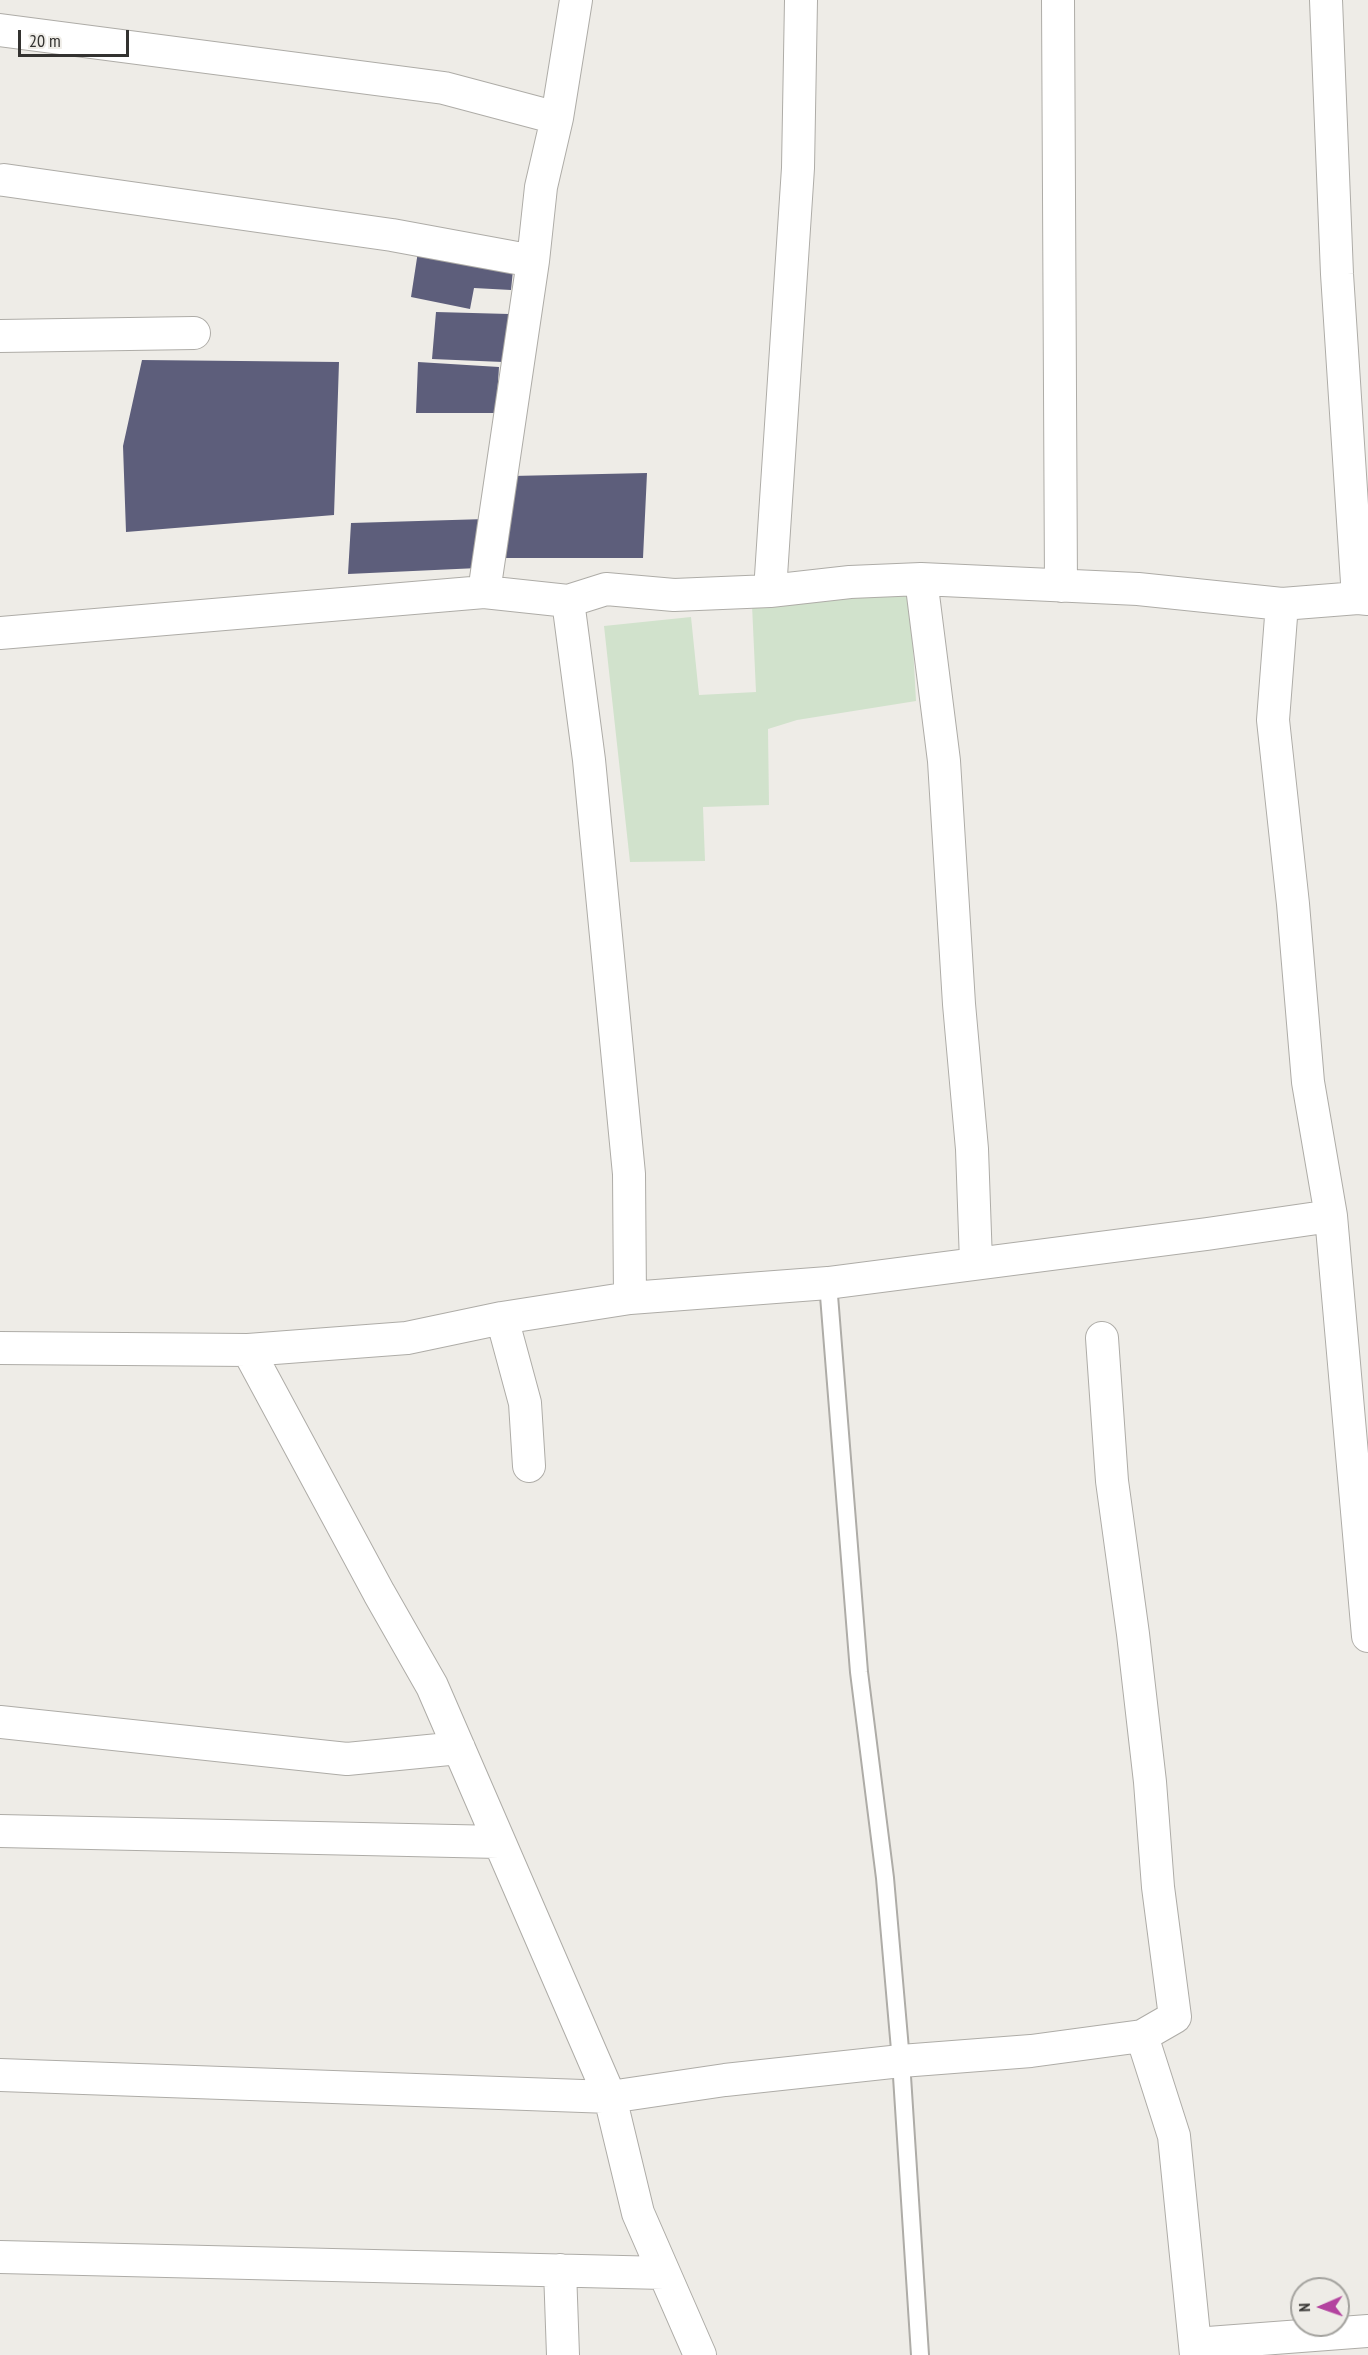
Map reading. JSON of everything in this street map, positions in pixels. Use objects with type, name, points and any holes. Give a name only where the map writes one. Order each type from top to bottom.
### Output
[{"type":"street","points":[[484,592],[533,261],[541,187],[557,118],[576,0]]},
{"type":"street","points":[[770,591],[798,168],[801,0]]},
{"type":"street","points":[[1058,0],[1061,586]]},
{"type":"street","points":[[0,633],[484,592],[568,601],[606,589],[674,595],[770,591],[850,582],[921,579],[1138,589],[1282,604],[1363,598],[1337,274],[1326,0]]},
{"type":"street","points":[[0,30],[444,88],[557,118]]},
{"type":"street","points":[[4,180],[392,235],[533,261]]},
{"type":"street","points":[[0,336],[194,333]]},
{"type":"street","points":[[921,579],[944,762],[959,1004],[972,1149],[976,1262]]},
{"type":"street","points":[[568,601],[589,760],[628,1162],[630,1298]]},
{"type":"street","points":[[1282,604],[1273,720],[1293,904],[1308,1082],[1331,1215],[1368,1635]]},
{"type":"street","points":[[0,1348],[248,1350],[407,1338],[502,1318],[630,1298],[828,1283],[976,1262],[1155,1241],[1331,1215]]},
{"type":"street","points":[[502,1318],[525,1403],[529,1466]]},
{"type":"street","points":[[0,2075],[610,2097],[725,2080],[901,2061],[1031,2051],[1142,2036],[1175,2017],[1158,1887],[1150,1782],[1133,1634],[1112,1480],[1102,1338]]},
{"type":"street","points":[[248,1350],[379,1593],[432,1686],[610,2097],[638,2213],[700,2355]]},
{"type":"street","points":[[0,1722],[347,1759],[459,1748]]},
{"type":"street","points":[[0,1831],[500,1842]]},
{"type":"street","points":[[1142,2036],[1174,2136],[1196,2350],[1368,2331]]},
{"type":"street","points":[[0,2257],[664,2273]]},
{"type":"street","points":[[560,2270],[562,2355]]},
{"type":"lane","points":[[828,1283],[859,1672],[885,1878],[901,2061],[920,2355]]},
{"type":"green space","points":[[910,592],[916,701],[797,720],[768,729],[769,805],[703,807],[705,861],[630,862],[604,626],[691,617],[699,695],[756,692],[752,605]]},
{"type":"building","points":[[419,245],[514,260],[511,290],[474,288],[470,309],[411,297]]},
{"type":"building","points":[[436,312],[509,314],[503,362],[432,359]]},
{"type":"building","points":[[142,360],[339,362],[334,515],[126,532],[123,446]]},
{"type":"building","points":[[418,362],[499,367],[496,413],[416,413]]},
{"type":"building","points":[[647,473],[643,558],[500,558],[512,476]]},
{"type":"building","points":[[486,519],[478,568],[348,574],[351,523]]}]
